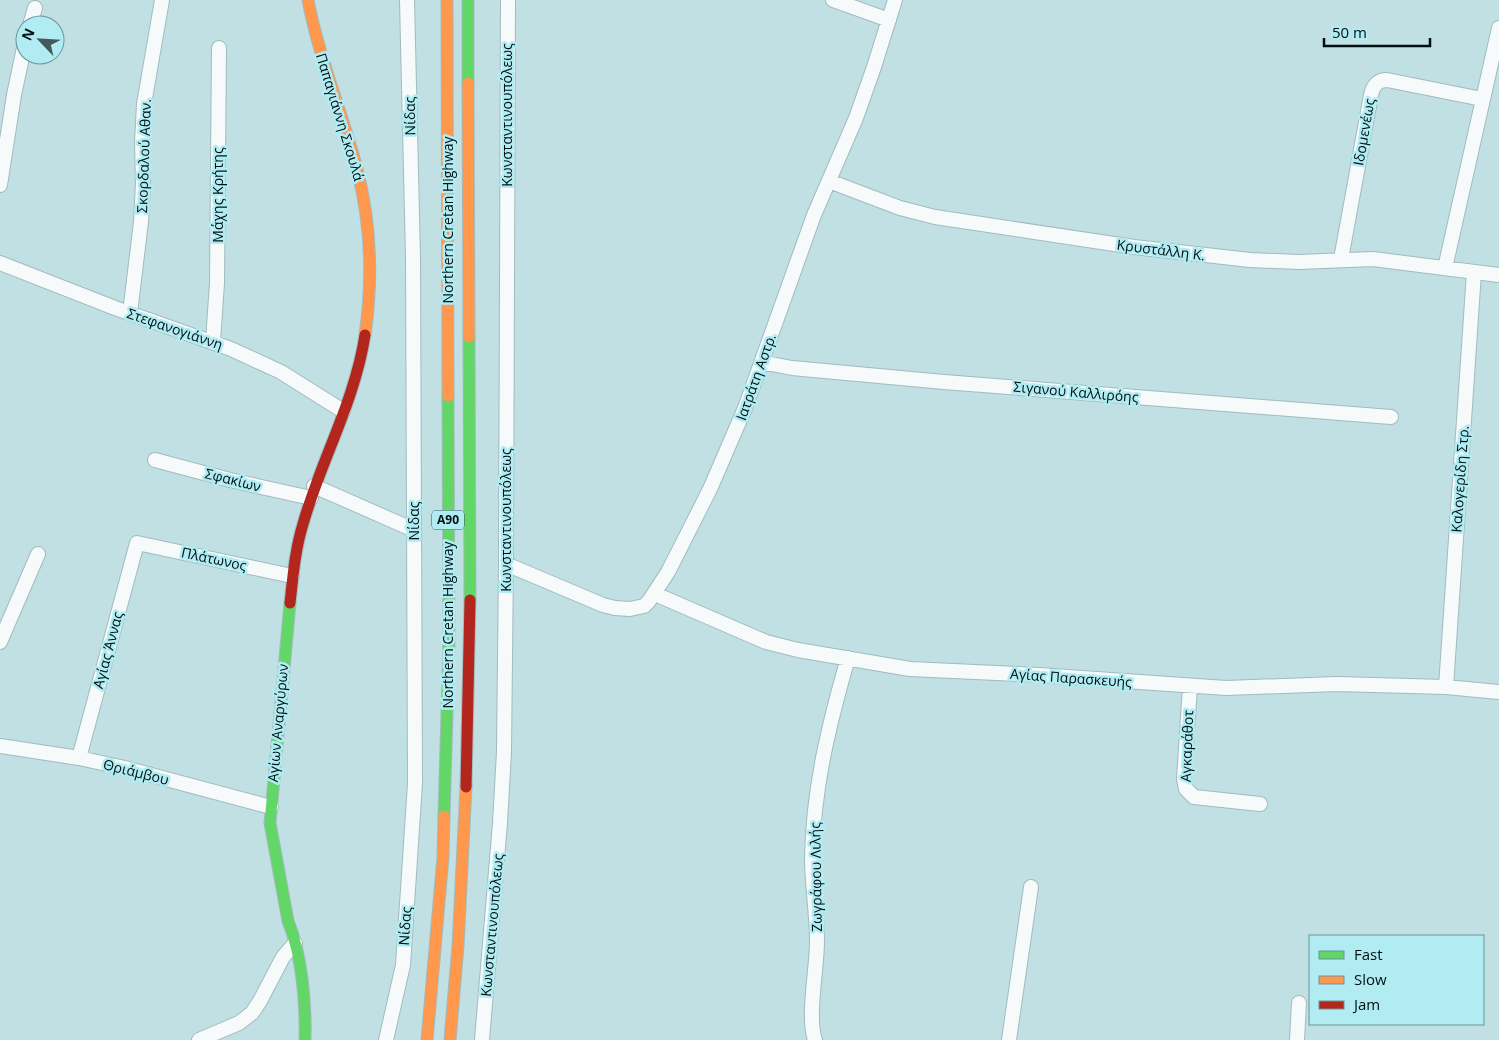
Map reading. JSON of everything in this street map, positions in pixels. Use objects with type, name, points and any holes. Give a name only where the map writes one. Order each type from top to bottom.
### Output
[{"type":"main road","name":"Παπαγιάννη Σκουλά","points":[[308,0],[319,52],[352,149],[361,186],[369,250],[370,305],[366,330],[362,352],[343,411]]},
{"type":"main road","name":"Northern Cretan Highway","points":[[427,1040],[443,857],[449,644],[447,0]]},
{"type":"main road","name":"Northern Cretan Highway","points":[[450,1040],[456,979],[468,772],[471,562],[467,198],[468,0]]},
{"type":"main road","name":"Αγίων Αναργύρων","points":[[305,1040],[305,1003],[295,943],[288,921],[274,849],[270,823],[270,807],[292,576],[300,533],[312,492],[343,411]]},
{"type":"street","name":"Σκορδαλού Αθαν.","points":[[130,313],[141,222],[144,104],[162,0]]},
{"type":"street","name":"Νίδας","points":[[386,1040],[402,965],[415,783],[413,257],[407,0]]},
{"type":"street","name":"Κωνσταντινουπόλεως","points":[[482,1040],[504,752],[508,0]]},
{"type":"street","points":[[833,0],[889,20]]},
{"type":"street","name":"Ιατράτη Αστρ.","points":[[506,564],[614,608],[630,609],[644,606],[655,594],[680,549],[724,460],[762,362],[804,242],[865,93],[895,0]]},
{"type":"street","points":[[33,15],[35,8]]},
{"type":"street","points":[[1445,268],[1498,35]]},
{"type":"street","name":"Μάχης Κρήτης","points":[[213,341],[217,283],[219,48]]},
{"type":"street","points":[[0,185],[20,65]]},
{"type":"street","name":"Ιδομενέως","points":[[1342,259],[1371,95],[1378,81],[1387,80],[1482,99]]},
{"type":"street","name":"Κρυστάλλη Κ.","points":[[829,180],[900,208],[934,217],[1212,257],[1299,262],[1373,259],[1499,275]]},
{"type":"street","name":"Στεφανογιάννη","points":[[0,263],[130,313],[213,341],[281,372],[343,411]]},
{"type":"street","name":"Καλογερίδη Στρ.","points":[[1446,687],[1474,272]]},
{"type":"street","name":"Σιγανού Καλλιρόης","points":[[762,362],[792,368],[944,382],[1391,418]]},
{"type":"street","name":"Σφακίων","points":[[155,460],[230,480],[312,492],[414,530]]},
{"type":"street","name":"Πλάτωνος","points":[[137,543],[292,576]]},
{"type":"street","name":"Αγίας Άννας","points":[[79,758],[137,543]]},
{"type":"street","points":[[0,642],[38,554]]},
{"type":"street","name":"Αγίας Παρασκευής","points":[[655,594],[766,642],[798,650],[910,669],[1236,688],[1337,684],[1446,687],[1499,692]]},
{"type":"street","name":"Ζωγράφου Λιλής","points":[[815,1040],[812,1024],[817,942],[812,860],[813,822],[826,735],[848,658]]},
{"type":"street","name":"Αγκαράθοτ","points":[[1190,686],[1184,779],[1186,789],[1194,796],[1260,804]]},
{"type":"street","name":"Θριάμβου","points":[[0,746],[79,758],[143,772],[270,807]]},
{"type":"street","points":[[1009,1040],[1031,887]]},
{"type":"street","points":[[199,1040],[238,1023],[252,1013],[283,957],[295,943]]},
{"type":"street","points":[[1297,1040],[1299,1004]]},
{"type":"traffic: fast","points":[[468,0],[468,83]]},
{"type":"traffic: fast","points":[[469,337],[470,600]]},
{"type":"traffic: fast","points":[[444,816],[449,644],[448,396]]},
{"type":"traffic: fast","points":[[290,603],[270,823],[288,921],[300,964],[304,995],[305,1040]]},
{"type":"traffic: slow","points":[[308,0],[318,43],[345,127],[362,189],[368,230],[370,272],[365,335]]},
{"type":"traffic: slow","points":[[447,0],[448,396]]},
{"type":"traffic: slow","points":[[468,83],[469,337]]},
{"type":"traffic: slow","points":[[450,1040],[458,946],[466,787]]},
{"type":"traffic: slow","points":[[427,1040],[443,857],[444,816]]},
{"type":"traffic: jam","points":[[290,603],[300,534],[310,500],[354,383],[365,335]]},
{"type":"traffic: jam","points":[[466,787],[470,600]]}]
